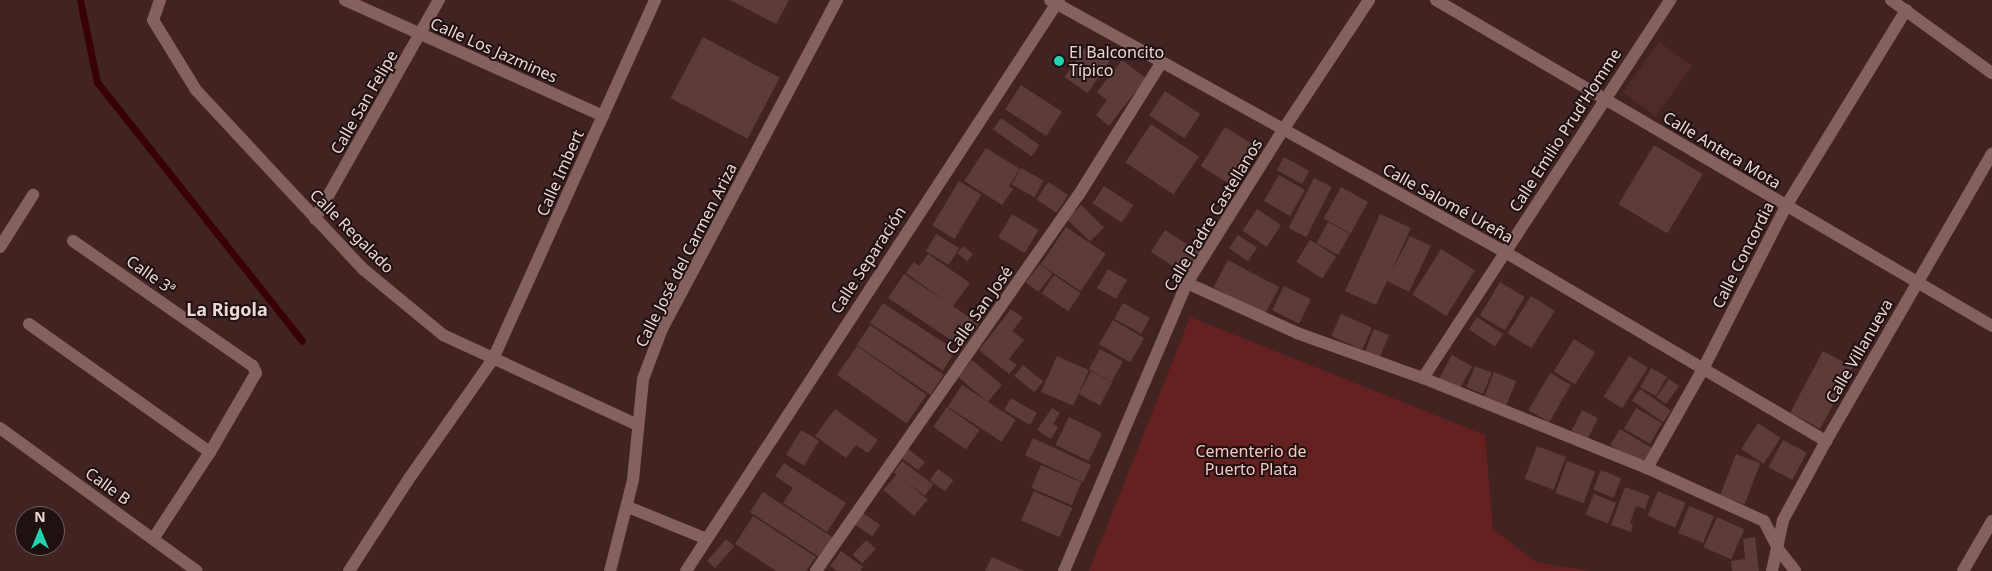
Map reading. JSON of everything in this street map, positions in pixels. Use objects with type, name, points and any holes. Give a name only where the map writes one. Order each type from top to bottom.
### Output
[{"type":"street","name":"Calle Regalado","points":[[160,0],[152,20],[196,90],[363,269],[443,335],[638,425]]},
{"type":"street","name":"Calle Los Jazmines","points":[[345,0],[603,116]]},
{"type":"street","name":"Calle San Felipe","points":[[315,219],[439,0]]},
{"type":"street","name":"Calle Imbert","points":[[350,571],[408,480],[493,359],[655,0]]},
{"type":"street","name":"Calle José del Carmen Ariza","points":[[610,571],[628,507],[633,480],[643,379],[662,329],[837,0]]},
{"type":"street","name":"Calle Padre Castellanos","points":[[1064,571],[1187,283],[1283,130],[1369,0]]},
{"type":"street","name":"Calle Antera Mota","points":[[1436,0],[1992,326]]},
{"type":"street","name":"Calle Emilio Prud'Homme","points":[[1423,378],[1670,0]]},
{"type":"street","points":[[1891,0],[1992,72]]},
{"type":"street","name":"Calle Salomé Ureña","points":[[1055,1],[1161,64],[1505,252],[1826,441]]},
{"type":"street","name":"Calle Separación","points":[[686,571],[1055,1]]},
{"type":"street","name":"Calle Concordia","points":[[1648,468],[1703,369],[1786,206],[1906,10]]},
{"type":"street","name":"Calle San José","points":[[816,571],[1078,196],[1161,64]]},
{"type":"street","name":"Calle Villanueva","points":[[1772,571],[1783,520],[1826,441],[1992,153]]},
{"type":"street","points":[[0,247],[33,195]]},
{"type":"street","name":"Calle 3ª","points":[[73,240],[253,366],[256,372],[210,452]]},
{"type":"street","points":[[1187,283],[1297,333],[1423,378],[1648,468],[1764,521],[1778,549],[1795,571]]},
{"type":"street","points":[[29,324],[210,452],[153,539]]},
{"type":"street","name":"Calle B","points":[[0,428],[198,571]]},
{"type":"street","points":[[628,507],[707,539]]},
{"type":"street","points":[[1963,571],[1992,521]]},
{"type":"shaded area","points":[[1659,42],[1692,66],[1656,116],[1623,92]]},
{"type":"green space","name":"Cementerio de Puerto Plata","points":[[1190,317],[1485,435],[1493,529],[1536,562],[1588,571],[1089,571]]},
{"type":"building","points":[[730,0],[789,0],[776,24]]},
{"type":"building","points":[[703,37],[780,78],[747,139],[671,98]]},
{"type":"building","points":[[1087,45],[1110,61],[1088,93],[1065,77]]},
{"type":"building","points":[[1122,60],[1146,78],[1109,126],[1096,115],[1107,100],[1097,92]]},
{"type":"building","points":[[1021,85],[1062,112],[1046,136],[1005,109]]},
{"type":"building","points":[[1165,91],[1200,114],[1184,138],[1149,115]]},
{"type":"building","points":[[1001,118],[1040,145],[1031,156],[993,129]]},
{"type":"building","points":[[1151,124],[1199,156],[1173,195],[1125,162]]},
{"type":"building","points":[[1225,127],[1259,148],[1235,187],[1201,166]]},
{"type":"building","points":[[1654,145],[1703,174],[1667,234],[1618,204]]},
{"type":"building","points":[[986,148],[1020,169],[1009,186],[1013,189],[1002,205],[964,181]]},
{"type":"building","points":[[1284,157],[1309,171],[1302,184],[1277,170]]},
{"type":"building","points":[[1021,168],[1044,181],[1035,197],[1012,185]]},
{"type":"building","points":[[1279,175],[1305,190],[1290,216],[1264,201]]},
{"type":"building","points":[[1314,178],[1332,187],[1306,237],[1289,228]]},
{"type":"building","points":[[959,181],[981,194],[955,239],[932,226]]},
{"type":"building","points":[[1048,182],[1068,195],[1057,213],[1037,200]]},
{"type":"building","points":[[1104,186],[1133,205],[1122,223],[1093,204]]},
{"type":"building","points":[[1341,187],[1368,202],[1351,234],[1324,218]]},
{"type":"building","points":[[1081,205],[1104,227],[1090,242],[1067,219]]},
{"type":"building","points":[[1257,209],[1281,225],[1267,247],[1242,231]]},
{"type":"building","points":[[1012,214],[1039,230],[1025,253],[998,237]]},
{"type":"building","points":[[1380,214],[1411,228],[1390,274],[1410,236],[1431,246],[1409,292],[1387,281],[1376,305],[1345,291]]},
{"type":"building","points":[[1328,222],[1350,234],[1338,255],[1316,243]]},
{"type":"building","points":[[1066,227],[1106,254],[1081,291],[1041,264]]},
{"type":"building","points":[[1165,230],[1200,253],[1186,275],[1151,252]]},
{"type":"building","points":[[936,234],[959,248],[949,265],[926,251]]},
{"type":"building","points":[[1238,235],[1257,248],[1248,261],[1229,248]]},
{"type":"building","points":[[1310,240],[1336,256],[1323,278],[1296,262]]},
{"type":"building","points":[[963,246],[973,254],[967,261],[957,253]]},
{"type":"building","points":[[1441,249],[1475,270],[1446,316],[1412,295]]},
{"type":"building","points":[[928,254],[970,283],[953,306],[979,324],[963,348],[888,298],[904,274],[948,303],[906,273],[914,262],[919,266]]},
{"type":"building","points":[[1228,260],[1279,287],[1265,315],[1213,287]]},
{"type":"building","points":[[1040,264],[1053,274],[1038,292],[1026,282]]},
{"type":"building","points":[[1108,269],[1127,280],[1116,299],[1097,288]]},
{"type":"building","points":[[1054,275],[1081,293],[1068,311],[1042,293]]},
{"type":"building","points":[[1500,282],[1525,297],[1505,330],[1480,315]]},
{"type":"building","points":[[1284,286],[1311,299],[1299,323],[1272,310]]},
{"type":"building","points":[[1531,296],[1555,311],[1531,348],[1508,333]]},
{"type":"building","points":[[883,303],[956,350],[943,371],[870,323]]},
{"type":"building","points":[[1123,303],[1150,318],[1141,334],[1114,319]]},
{"type":"building","points":[[1011,309],[1023,318],[1012,331],[1024,340],[1009,359],[1017,365],[1009,374],[979,350]]},
{"type":"building","points":[[1341,314],[1372,328],[1362,350],[1331,336]]},
{"type":"building","points":[[1477,317],[1503,334],[1495,346],[1469,330]]},
{"type":"building","points":[[1113,320],[1144,338],[1130,362],[1099,344]]},
{"type":"building","points":[[870,325],[944,375],[930,395],[857,345]]},
{"type":"building","points":[[1374,329],[1389,335],[1379,358],[1365,352]]},
{"type":"building","points":[[1574,339],[1595,352],[1575,384],[1554,371]]},
{"type":"building","points":[[857,346],[927,395],[907,423],[837,375]]},
{"type":"building","points":[[1100,349],[1123,362],[1112,382],[1089,369]]},
{"type":"building","points":[[1823,351],[1853,367],[1820,429],[1790,413]]},
{"type":"building","points":[[1452,355],[1472,366],[1459,391],[1438,379]]},
{"type":"building","points":[[1057,356],[1089,370],[1073,406],[1041,392]]},
{"type":"building","points":[[1629,356],[1648,368],[1622,408],[1604,397]]},
{"type":"building","points":[[972,360],[1002,385],[988,402],[958,377]]},
{"type":"building","points":[[1023,365],[1043,381],[1034,392],[1014,376]]},
{"type":"building","points":[[1475,366],[1492,373],[1483,394],[1466,387]]},
{"type":"building","points":[[1651,368],[1667,377],[1656,396],[1640,387]]},
{"type":"building","points":[[1091,371],[1112,382],[1100,405],[1079,394]]},
{"type":"building","points":[[1494,372],[1516,381],[1507,405],[1484,396]]},
{"type":"building","points":[[1550,373],[1571,385],[1549,422],[1528,410]]},
{"type":"building","points":[[1669,379],[1679,386],[1666,404],[1656,397]]},
{"type":"building","points":[[962,385],[1016,420],[1002,442],[948,407]]},
{"type":"building","points":[[1640,389],[1671,411],[1663,422],[1632,400]]},
{"type":"building","points":[[1011,398],[1037,413],[1030,425],[1004,410]]},
{"type":"building","points":[[947,407],[980,430],[966,450],[933,427]]},
{"type":"building","points":[[1052,408],[1060,413],[1053,424],[1058,427],[1051,439],[1037,430]]},
{"type":"building","points":[[1636,408],[1662,423],[1650,444],[1624,429]]},
{"type":"building","points":[[835,409],[878,440],[868,453],[856,445],[846,458],[815,436]]},
{"type":"building","points":[[1582,410],[1598,418],[1588,439],[1572,430]]},
{"type":"building","points":[[1069,417],[1102,433],[1089,461],[1055,445]]},
{"type":"building","points":[[1758,423],[1781,438],[1764,464],[1741,449]]},
{"type":"building","points":[[1620,429],[1652,448],[1642,464],[1610,445]]},
{"type":"building","points":[[801,430],[819,441],[804,466],[786,455]]},
{"type":"building","points":[[1033,438],[1091,465],[1083,482],[1025,455]]},
{"type":"building","points":[[1783,440],[1807,453],[1792,480],[1768,467]]},
{"type":"building","points":[[1537,446],[1566,457],[1553,490],[1524,479]]},
{"type":"building","points":[[908,449],[925,462],[918,470],[901,458]]},
{"type":"building","points":[[1736,454],[1760,463],[1745,504],[1720,495]]},
{"type":"building","points":[[902,461],[933,484],[925,496],[894,472]]},
{"type":"building","points":[[1567,461],[1595,471],[1584,503],[1555,493]]},
{"type":"building","points":[[784,463],[846,503],[827,532],[783,503],[793,488],[775,476]]},
{"type":"building","points":[[1041,465],[1082,482],[1072,505],[1031,488]]},
{"type":"building","points":[[938,469],[953,480],[945,491],[930,480]]},
{"type":"building","points":[[1601,470],[1621,478],[1614,498],[1593,489]]},
{"type":"building","points":[[897,474],[928,500],[914,516],[884,490]]},
{"type":"building","points":[[1625,487],[1650,496],[1645,509],[1636,506],[1630,523],[1633,524],[1631,532],[1611,525]]},
{"type":"building","points":[[1034,491],[1072,508],[1059,537],[1021,520]]},
{"type":"building","points":[[1658,491],[1686,503],[1675,528],[1647,516]]},
{"type":"building","points":[[763,492],[833,538],[820,558],[750,512]]},
{"type":"building","points":[[1594,494],[1616,503],[1608,523],[1586,514]]},
{"type":"building","points":[[1689,506],[1714,516],[1703,543],[1678,533]]},
{"type":"building","points":[[863,513],[880,525],[872,537],[855,524]]},
{"type":"building","points":[[753,516],[816,557],[806,571],[776,571],[735,544]]},
{"type":"building","points":[[1717,517],[1744,529],[1731,559],[1704,547]]},
{"type":"building","points":[[1755,537],[1759,571],[1732,571],[1731,561],[1745,559],[1743,539]]},
{"type":"building","points":[[726,539],[734,546],[715,568],[707,561]]},
{"type":"building","points":[[866,540],[876,549],[862,564],[853,555]]},
{"type":"building","points":[[841,551],[863,567],[860,571],[837,571],[830,566]]},
{"type":"building","points":[[992,557],[1024,571],[985,571]]},
{"type":"waterway","points":[[80,0],[97,82],[302,341]]},
{"type":"place","name":"El Balconcito Típico","points":[[1059,61]]},
{"type":"district","name":"La Rigola","points":[[227,309]]}]
